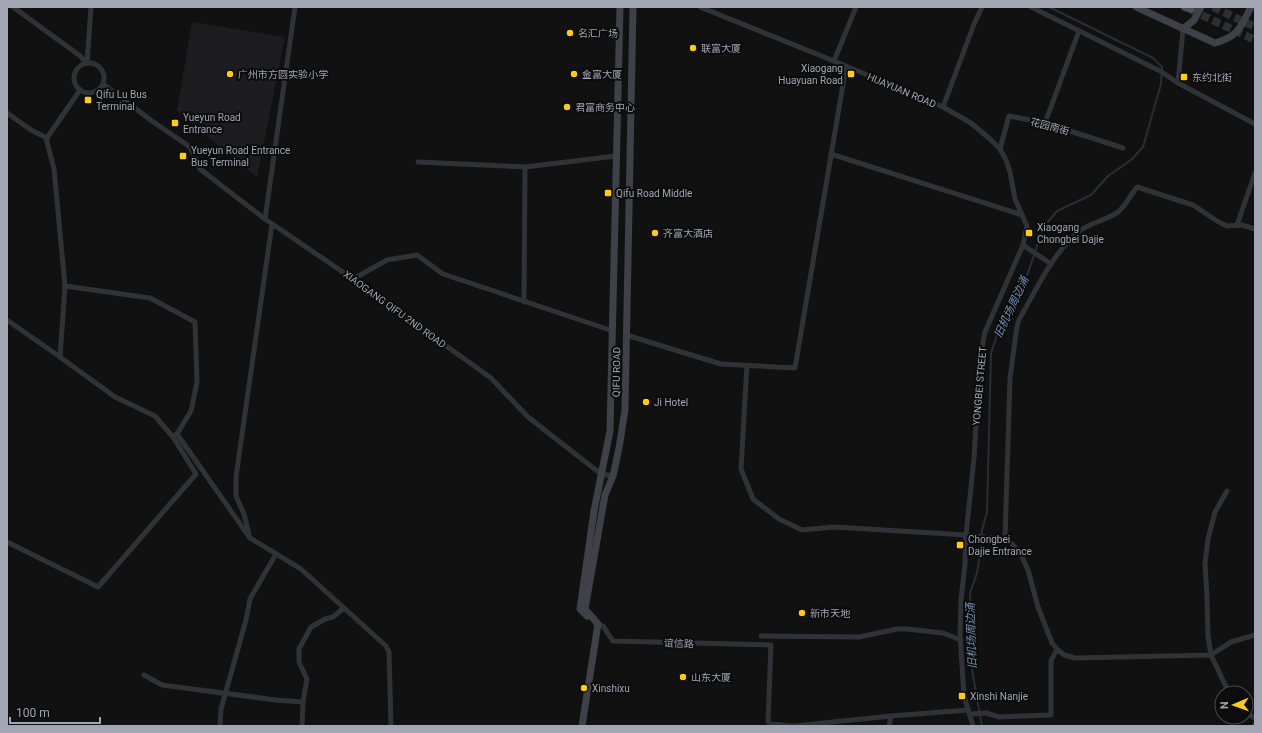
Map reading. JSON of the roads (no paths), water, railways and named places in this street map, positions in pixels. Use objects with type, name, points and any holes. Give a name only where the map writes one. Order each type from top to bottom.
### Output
[{"type":"main road","name":"QIFU ROAD","points":[[597,624],[580,609],[601,474],[610,431],[620,7]]},
{"type":"main road","name":"QIFU ROAD","points":[[597,624],[585,608],[605,495],[613,476],[625,410],[633,7]]},
{"type":"main road","points":[[1136,7],[1215,43],[1234,35],[1242,25],[1251,7]]},
{"type":"main road","points":[[1183,29],[1194,20],[1201,7]]},
{"type":"main road","points":[[611,409],[625,410]]},
{"type":"main road","points":[[581,726],[597,624]]},
{"type":"street","points":[[13,7],[79,55],[87,63]]},
{"type":"street","points":[[87,63],[91,7]]},
{"type":"street","points":[[265,219],[295,7]]},
{"type":"street","name":"HUAYUAN ROAD","points":[[700,7],[710,9],[943,107],[977,128],[1000,149],[1006,160],[1015,199],[1027,226],[1024,245]]},
{"type":"street","points":[[834,61],[856,7]]},
{"type":"street","points":[[943,107],[974,24],[982,7]]},
{"type":"street","points":[[1031,7],[1160,71],[1178,83],[1255,124]]},
{"type":"street","points":[[1178,83],[1183,29]]},
{"type":"street","points":[[1045,123],[1079,31]]},
{"type":"street","points":[[92,63],[100,67],[104,75],[103,84],[99,90],[92,93],[85,92],[80,90],[76,84],[74,76],[81,65],[92,63]]},
{"type":"street","points":[[626,335],[720,364],[795,368],[846,67]]},
{"type":"street","name":"XIAOGANG QIFU 2ND ROAD","points":[[103,84],[152,121],[190,147],[200,169],[265,219],[353,279],[491,378],[528,417],[601,474]]},
{"type":"street","points":[[46,138],[80,90]]},
{"type":"street","points":[[7,113],[31,130],[46,138],[54,169],[65,286],[60,357]]},
{"type":"street","name":"花园南街","points":[[1000,149],[1009,116],[1045,123],[1124,148]]},
{"type":"street","points":[[831,154],[1022,215]]},
{"type":"street","points":[[418,162],[525,167],[616,156]]},
{"type":"street","points":[[524,302],[525,167]]},
{"type":"street","points":[[1237,225],[1255,173]]},
{"type":"street","points":[[1005,539],[1010,378],[1017,326],[1051,264],[1069,240],[1087,225],[1104,219],[1119,211],[1137,187],[1193,205],[1227,226],[1242,225],[1255,229]]},
{"type":"street","points":[[250,538],[244,514],[236,496],[236,477],[272,224]]},
{"type":"street","points":[[1024,245],[1051,264]]},
{"type":"street","name":"YONGBEI STREET","points":[[973,726],[971,713],[963,688],[961,600],[974,458],[979,366],[985,332],[1024,245]]},
{"type":"street","points":[[353,279],[387,260],[417,255],[443,274],[613,331]]},
{"type":"street","points":[[65,286],[150,298],[195,322],[197,382],[191,411],[175,436]]},
{"type":"street","points":[[7,320],[115,397],[155,416],[175,436],[250,538],[301,569],[386,646],[389,652],[392,726]]},
{"type":"street","points":[[747,365],[740,469],[753,499],[779,519],[802,530],[834,527],[966,535],[1005,539],[1018,550],[1028,570],[1038,607],[1052,643],[1064,655],[1075,658],[1211,655],[1231,642],[1255,635]]},
{"type":"street","points":[[7,542],[98,587],[196,474],[175,436]]},
{"type":"street","points":[[601,474],[613,476]]},
{"type":"street","points":[[1225,685],[1211,655],[1208,636],[1205,563],[1208,538],[1215,512],[1227,491]]},
{"type":"street","points":[[220,726],[221,709],[246,620],[250,599],[276,554]]},
{"type":"street","points":[[302,726],[303,702],[307,679],[299,662],[299,649],[311,627],[325,619],[333,617],[344,608]]},
{"type":"street","name":"谊信路","points":[[597,624],[602,626],[613,641],[770,645],[768,721],[770,724],[794,726],[891,716]]},
{"type":"street","points":[[761,636],[859,637],[897,629],[907,629],[943,633],[961,640]]},
{"type":"street","points":[[889,726],[891,716],[971,713],[986,713],[999,717],[1051,715],[1051,661],[1057,649]]},
{"type":"street","points":[[144,675],[162,685],[303,702]]},
{"type":"waterway","name":"旧机场周边涌","points":[[982,726],[972,670],[970,593],[977,573],[982,530],[987,512],[991,353],[1003,318],[1019,293],[1029,270],[1043,228],[1057,211],[1091,195],[1108,176],[1131,160],[1143,147],[1161,84],[1162,67],[1153,58],[1049,7]]},
{"type":"tunnel","points":[[1213,7],[1255,27]]},
{"type":"tunnel","points":[[1191,10],[1255,40]]},
{"type":"place","name":"名汇广场","points":[[570,33]]},
{"type":"place","name":"联富大厦","points":[[693,48]]},
{"type":"place","name":"广州市方圆实验小学","points":[[230,74]]},
{"type":"place","name":"金富大厦","points":[[574,74]]},
{"type":"place","name":"Xiaogang Huayuan Road","points":[[851,74]]},
{"type":"place","name":"东约北街","points":[[1184,77]]},
{"type":"place","name":"Qifu Lu Bus Terminal","points":[[88,100]]},
{"type":"place","name":"君富商务中心","points":[[567,107]]},
{"type":"place","name":"Yueyun Road Entrance","points":[[175,123]]},
{"type":"place","name":"Yueyun Road Entrance Bus Terminal","points":[[183,156]]},
{"type":"place","name":"Qifu Road Middle","points":[[608,193]]},
{"type":"place","name":"齐富大酒店","points":[[655,233]]},
{"type":"place","name":"Xiaogang Chongbei Dajie","points":[[1029,233]]},
{"type":"place","name":"Ji Hotel","points":[[646,402]]},
{"type":"place","name":"Chongbei Dajie Entrance","points":[[960,545]]},
{"type":"place","name":"新市天地","points":[[802,613]]},
{"type":"place","name":"山东大厦","points":[[683,677]]},
{"type":"place","name":"Xinshixu","points":[[584,688]]},
{"type":"place","name":"Xinshi Nanjie","points":[[962,696]]}]
